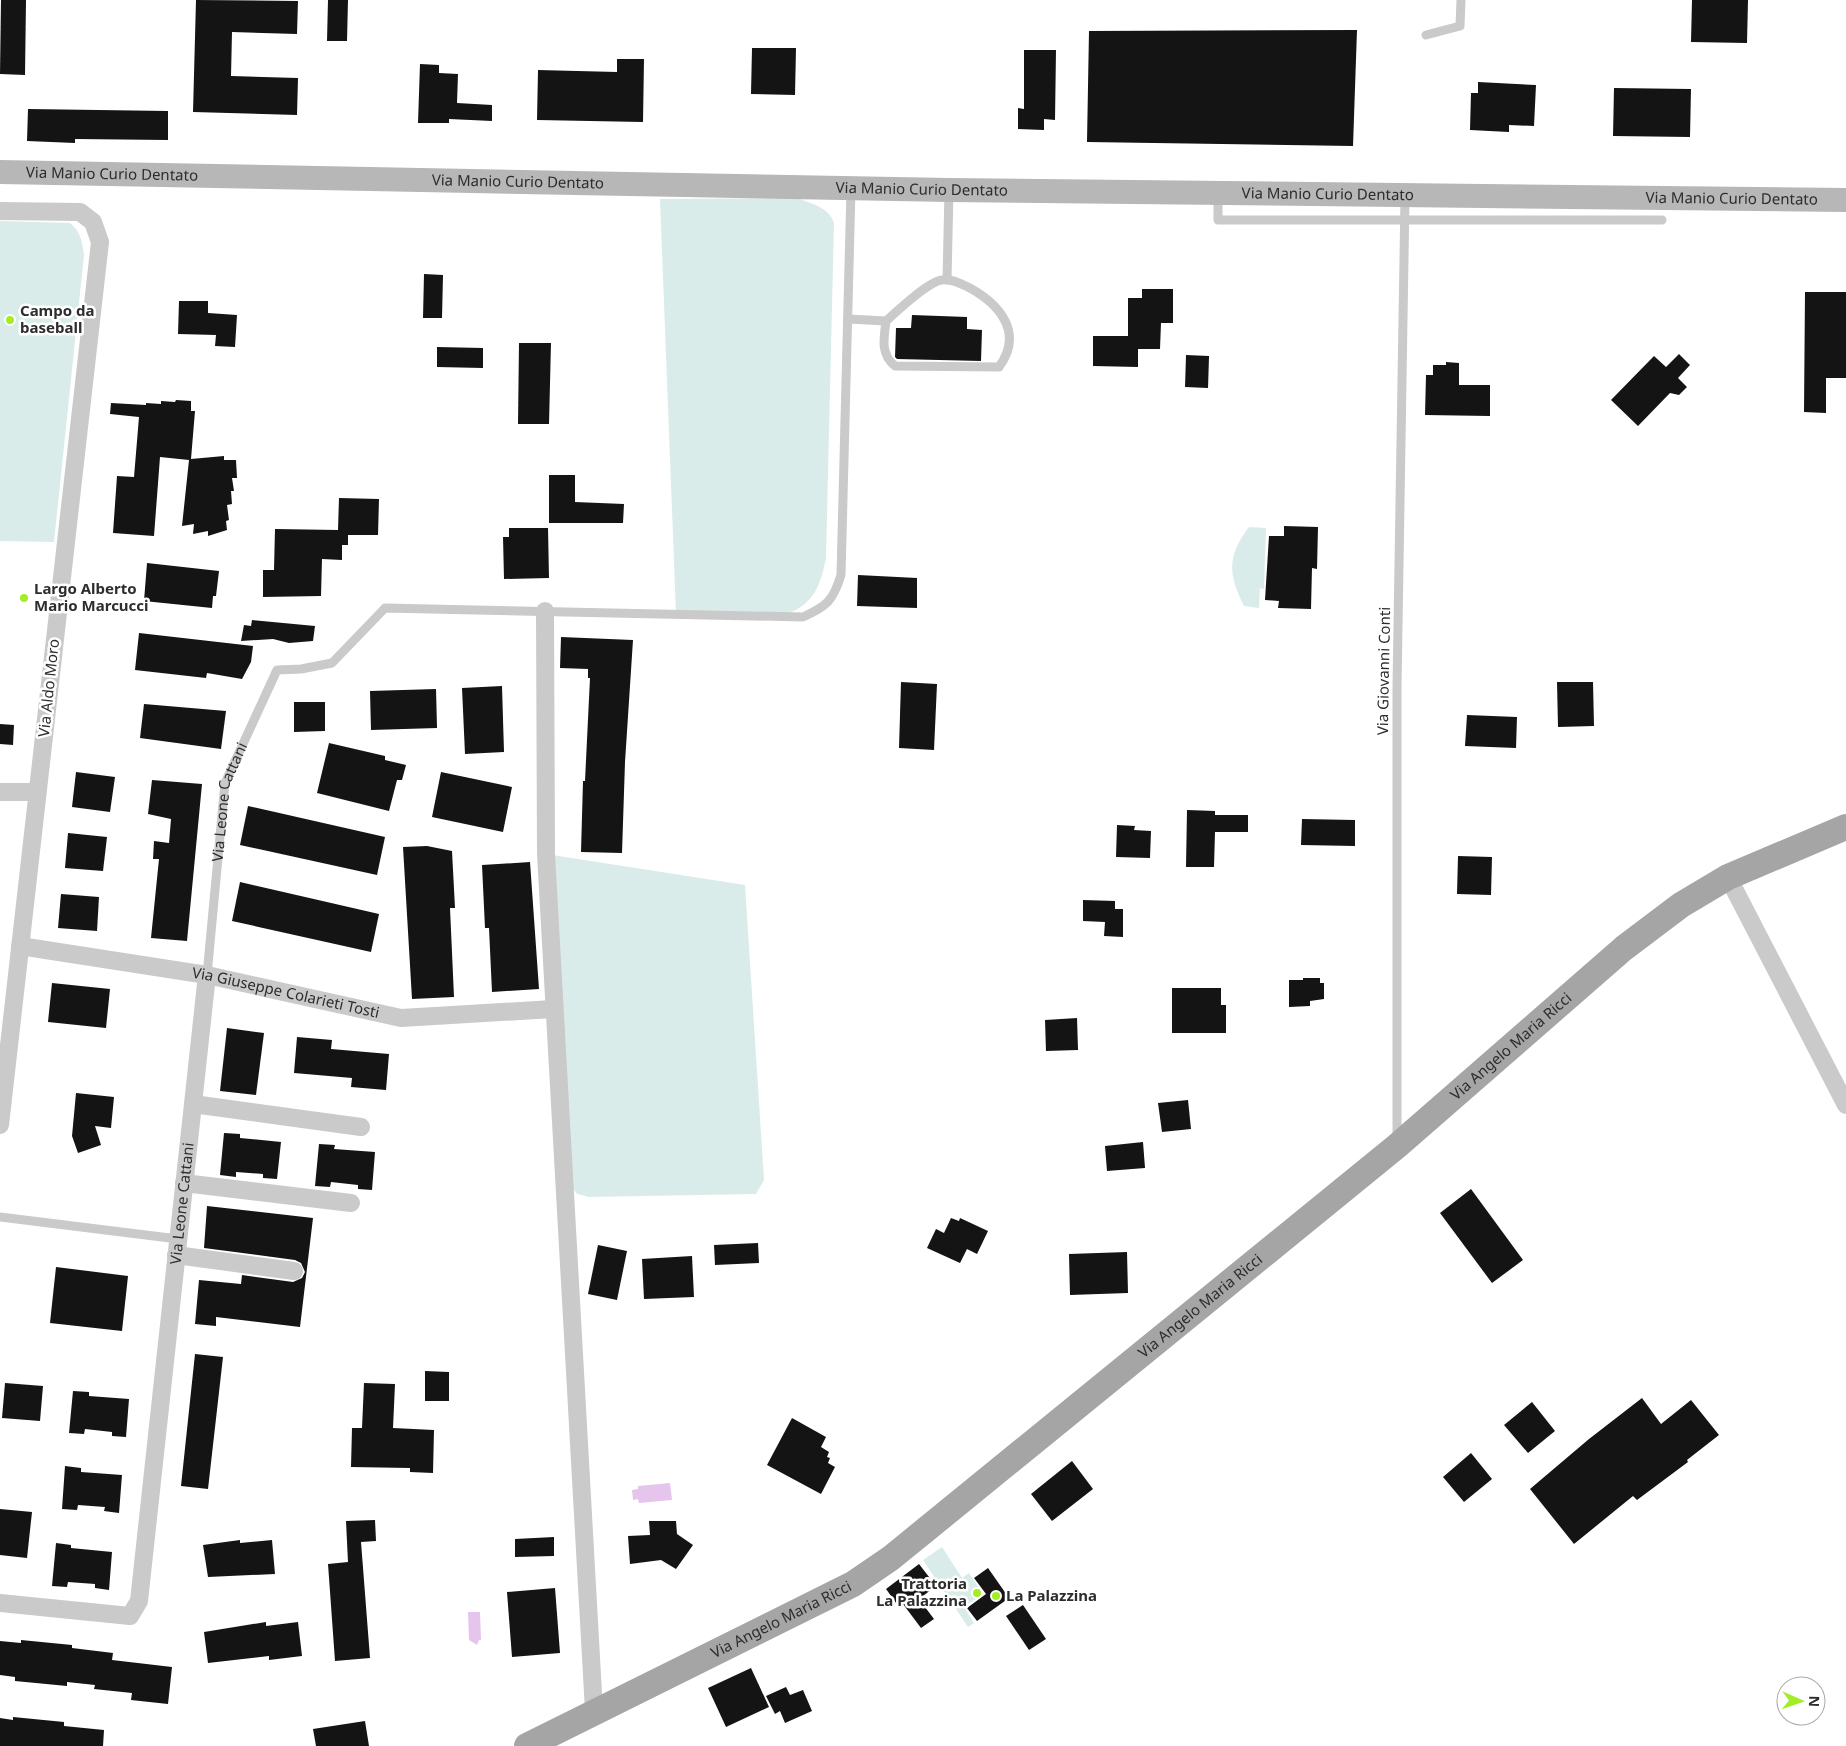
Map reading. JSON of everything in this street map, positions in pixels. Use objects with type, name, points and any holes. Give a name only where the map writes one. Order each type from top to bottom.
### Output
[{"type":"main road","name":"Via Manio Curio Dentato","points":[[0,172],[949,190],[1846,200]]},
{"type":"main road","name":"Via Angelo Maria Ricci","points":[[527,1746],[852,1584],[891,1558],[1397,1146],[1624,948],[1680,905],[1728,877],[1846,827]]},
{"type":"street","name":"Via Aldo Moro","points":[[0,211],[80,212],[93,222],[100,242],[0,1125]]},
{"type":"street","points":[[545,611],[546,854],[553,1009],[594,1711]]},
{"type":"street","points":[[0,792],[37,792]]},
{"type":"street","points":[[1728,877],[1846,1105]]},
{"type":"street","name":"Via Giuseppe Colarieti Tosti","points":[[20,946],[207,976],[401,1018],[553,1009]]},
{"type":"street","name":"Via Leone Cattani","points":[[0,1603],[130,1616],[139,1601],[207,976]]},
{"type":"street","points":[[193,1104],[361,1127]]},
{"type":"street","points":[[184,1183],[351,1203]]},
{"type":"street","points":[[177,1247],[294,1271]]},
{"type":"lane","points":[[1426,35],[1460,26],[1461,0]]},
{"type":"lane","points":[[545,611],[803,617],[820,609],[835,595],[840,576],[852,188]]},
{"type":"lane","points":[[947,280],[949,190]]},
{"type":"lane","points":[[1218,193],[1218,220],[1662,220]]},
{"type":"lane","name":"Via Giovanni Conti","points":[[1397,1146],[1397,687],[1405,196]]},
{"type":"lane","points":[[940,280],[954,280],[976,292],[1001,311],[1008,325],[1009,339],[1006,357],[999,367],[895,366],[887,360],[884,347],[886,321],[911,299],[940,280]]},
{"type":"lane","points":[[848,319],[886,321]]},
{"type":"lane","name":"Via Leone Cattani","points":[[207,976],[225,784],[277,670],[300,669],[332,663],[385,608],[545,611]]},
{"type":"lane","points":[[0,1217],[177,1247]]},
{"type":"shaded area","points":[[797,198],[824,210],[834,223],[826,558],[822,576],[811,598],[798,609],[789,613],[676,614],[660,199]]},
{"type":"shaded area","points":[[0,221],[70,223],[79,233],[83,245],[84,255],[54,542],[0,541]]},
{"type":"shaded area","points":[[1249,527],[1266,528],[1264,589],[1260,588],[1259,608],[1244,606],[1233,575],[1232,565],[1237,547]]},
{"type":"shaded area","points":[[546,854],[745,885],[764,1180],[756,1194],[589,1197],[577,1194],[571,1186]]},
{"type":"shaded area","points":[[670,1483],[672,1500],[639,1503],[638,1499],[633,1500],[632,1490],[638,1489],[638,1486]]},
{"type":"shaded area","points":[[942,1547],[962,1578],[969,1573],[983,1594],[964,1607],[974,1623],[968,1627],[923,1560]]},
{"type":"shaded area","points":[[468,1612],[480,1612],[481,1640],[479,1640],[477,1645],[469,1640]]},
{"type":"building","points":[[1,0],[26,0],[25,75],[0,74]]},
{"type":"building","points":[[196,0],[298,1],[297,34],[232,32],[231,76],[298,78],[297,115],[193,112]]},
{"type":"building","points":[[328,0],[348,0],[347,41],[327,41]]},
{"type":"building","points":[[1692,0],[1748,0],[1747,43],[1691,42]]},
{"type":"building","points":[[1357,30],[1353,146],[1087,142],[1089,31]]},
{"type":"building","points":[[752,48],[796,48],[795,95],[751,94]]},
{"type":"building","points":[[1024,50],[1056,50],[1055,120],[1044,119],[1044,130],[1018,129],[1018,108],[1024,109]]},
{"type":"building","points":[[617,59],[644,59],[643,122],[537,120],[538,70],[617,72]]},
{"type":"building","points":[[420,64],[439,65],[439,73],[458,74],[457,103],[492,105],[492,121],[449,119],[449,123],[418,123]]},
{"type":"building","points":[[1478,82],[1536,85],[1534,126],[1509,125],[1509,132],[1470,130],[1471,93],[1478,93]]},
{"type":"building","points":[[1614,88],[1691,89],[1690,137],[1613,136]]},
{"type":"building","points":[[28,109],[168,111],[168,140],[75,139],[75,143],[27,141]]},
{"type":"building","points":[[424,274],[443,275],[442,318],[423,318]]},
{"type":"building","points":[[1142,289],[1173,289],[1173,323],[1161,323],[1160,349],[1138,349],[1138,367],[1093,366],[1093,336],[1128,336],[1128,298],[1142,298]]},
{"type":"building","points":[[1805,292],[1846,292],[1846,378],[1826,378],[1826,413],[1804,412]]},
{"type":"building","points":[[179,301],[208,301],[208,313],[237,315],[235,347],[215,346],[216,335],[178,334]]},
{"type":"building","points":[[912,315],[967,317],[967,329],[982,330],[981,361],[897,359],[895,357],[896,328],[911,328]]},
{"type":"building","points":[[519,343],[551,343],[549,424],[518,424]]},
{"type":"building","points":[[437,347],[483,348],[483,368],[437,367]]},
{"type":"building","points":[[1679,354],[1690,365],[1678,378],[1687,387],[1679,395],[1670,393],[1638,426],[1611,400],[1654,356],[1666,367]]},
{"type":"building","points":[[1186,355],[1209,356],[1208,388],[1185,387]]},
{"type":"building","points":[[1446,362],[1459,363],[1459,385],[1490,385],[1490,416],[1425,415],[1426,375],[1433,375],[1433,365],[1446,365]]},
{"type":"building","points":[[176,400],[191,401],[191,411],[195,411],[191,459],[224,456],[224,460],[236,460],[237,478],[232,478],[234,491],[231,491],[232,504],[227,505],[229,520],[226,521],[227,530],[208,536],[208,531],[193,534],[194,524],[182,526],[189,460],[160,457],[154,536],[113,533],[117,476],[134,477],[139,417],[110,414],[111,403],[146,405],[146,403],[161,404],[161,401],[175,402]]},
{"type":"building","points":[[549,475],[575,475],[575,502],[624,504],[623,523],[549,523]]},
{"type":"building","points":[[339,498],[379,499],[378,535],[348,535],[348,545],[342,545],[342,560],[322,559],[321,596],[263,597],[263,570],[274,570],[275,529],[338,530]]},
{"type":"building","points":[[1284,526],[1318,527],[1317,569],[1312,568],[1311,609],[1278,608],[1279,601],[1265,600],[1269,536],[1284,536]]},
{"type":"building","points":[[509,528],[548,528],[549,578],[504,579],[503,537],[509,537]]},
{"type":"building","points":[[147,563],[219,571],[216,596],[213,596],[212,608],[144,601]]},
{"type":"building","points":[[858,575],[917,578],[917,608],[857,606]]},
{"type":"building","points":[[252,620],[315,626],[313,641],[289,643],[273,639],[241,641],[244,625],[251,626]]},
{"type":"building","points":[[139,633],[253,646],[251,662],[242,679],[207,673],[206,678],[135,670]]},
{"type":"building","points":[[561,637],[633,640],[625,762],[622,853],[581,852],[583,781],[585,781],[590,678],[588,678],[588,669],[560,668]]},
{"type":"building","points":[[901,682],[937,684],[934,750],[899,748]]},
{"type":"building","points":[[1557,682],[1593,682],[1594,726],[1558,727]]},
{"type":"building","points":[[502,686],[504,752],[465,754],[462,688]]},
{"type":"building","points":[[436,689],[437,728],[371,730],[370,691]]},
{"type":"building","points":[[294,702],[325,702],[325,731],[294,732]]},
{"type":"building","points":[[144,704],[226,711],[221,749],[140,738]]},
{"type":"building","points":[[1467,715],[1517,717],[1516,748],[1465,746]]},
{"type":"building","points":[[0,724],[14,725],[13,745],[0,744]]},
{"type":"building","points":[[329,743],[385,756],[385,760],[406,765],[402,780],[397,780],[389,811],[317,793]]},
{"type":"building","points":[[76,772],[115,777],[110,812],[72,807]]},
{"type":"building","points":[[441,772],[512,787],[503,832],[432,817]]},
{"type":"building","points":[[152,780],[202,784],[187,941],[151,938],[159,859],[153,859],[154,841],[169,843],[171,819],[148,814]]},
{"type":"building","points":[[248,806],[385,837],[377,875],[240,845]]},
{"type":"building","points":[[1187,810],[1215,811],[1215,815],[1248,815],[1248,832],[1215,832],[1214,867],[1186,867]]},
{"type":"building","points":[[1302,819],[1355,820],[1355,846],[1301,845]]},
{"type":"building","points":[[1117,825],[1135,826],[1134,830],[1151,831],[1150,858],[1116,857]]},
{"type":"building","points":[[68,833],[107,837],[103,871],[65,868]]},
{"type":"building","points":[[427,846],[452,851],[455,908],[450,908],[454,997],[412,999],[403,847]]},
{"type":"building","points":[[1458,856],[1492,857],[1491,895],[1457,894]]},
{"type":"building","points":[[530,862],[539,989],[492,992],[489,928],[485,928],[482,865]]},
{"type":"building","points":[[240,882],[379,914],[371,952],[232,921]]},
{"type":"building","points":[[61,894],[99,897],[97,931],[58,928]]},
{"type":"building","points":[[1083,900],[1115,901],[1115,909],[1123,909],[1123,937],[1104,936],[1105,922],[1083,921]]},
{"type":"building","points":[[1303,978],[1320,978],[1320,983],[1324,983],[1324,999],[1310,1001],[1310,1006],[1289,1007],[1289,980],[1303,980]]},
{"type":"building","points":[[52,983],[110,989],[106,1028],[48,1022]]},
{"type":"building","points":[[1172,988],[1221,988],[1221,1005],[1226,1005],[1226,1033],[1172,1033]]},
{"type":"building","points":[[1077,1018],[1078,1050],[1046,1051],[1045,1020]]},
{"type":"building","points":[[227,1028],[264,1033],[256,1095],[220,1091]]},
{"type":"building","points":[[297,1037],[332,1040],[331,1049],[389,1054],[386,1090],[351,1087],[352,1078],[294,1073]]},
{"type":"building","points":[[76,1093],[114,1097],[111,1128],[95,1126],[101,1145],[78,1153],[72,1136]]},
{"type":"building","points":[[1188,1100],[1191,1129],[1162,1132],[1158,1103]]},
{"type":"building","points":[[224,1133],[240,1134],[240,1138],[281,1142],[277,1179],[263,1178],[263,1174],[236,1172],[236,1177],[220,1175]]},
{"type":"building","points":[[1143,1142],[1145,1168],[1107,1171],[1105,1146]]},
{"type":"building","points":[[319,1144],[335,1145],[334,1149],[375,1152],[372,1190],[358,1189],[358,1185],[331,1182],[330,1187],[315,1186]]},
{"type":"building","points":[[1471,1189],[1523,1260],[1492,1283],[1440,1213]]},
{"type":"building","points":[[207,1206],[313,1218],[300,1327],[216,1317],[216,1326],[195,1324],[199,1280],[241,1284],[242,1275],[293,1282],[302,1278],[305,1272],[301,1263],[295,1260],[204,1248]]},
{"type":"building","points":[[951,1218],[959,1221],[960,1218],[988,1231],[977,1254],[967,1249],[960,1263],[927,1248],[936,1229],[944,1233]]},
{"type":"building","points":[[758,1243],[759,1263],[715,1265],[714,1245]]},
{"type":"building","points":[[598,1245],[627,1251],[617,1300],[588,1294]]},
{"type":"building","points":[[1127,1252],[1128,1293],[1070,1295],[1069,1254]]},
{"type":"building","points":[[692,1256],[694,1297],[644,1299],[642,1259]]},
{"type":"building","points":[[56,1267],[128,1276],[122,1331],[50,1323]]},
{"type":"building","points":[[195,1354],[223,1357],[208,1489],[181,1486]]},
{"type":"building","points":[[425,1371],[449,1372],[449,1401],[425,1401]]},
{"type":"building","points":[[5,1383],[43,1386],[40,1421],[2,1418]]},
{"type":"building","points":[[364,1383],[395,1384],[393,1428],[434,1430],[433,1473],[410,1472],[410,1468],[351,1467],[352,1428],[362,1428]]},
{"type":"building","points":[[73,1391],[89,1392],[89,1396],[129,1399],[126,1437],[112,1436],[112,1432],[85,1429],[84,1434],[69,1433]]},
{"type":"building","points":[[1642,1398],[1661,1424],[1691,1400],[1719,1435],[1687,1460],[1688,1462],[1637,1500],[1633,1496],[1574,1544],[1530,1489],[1589,1439]]},
{"type":"building","points":[[1532,1402],[1555,1431],[1528,1453],[1504,1425]]},
{"type":"building","points":[[792,1418],[826,1437],[821,1447],[829,1452],[827,1457],[830,1458],[828,1463],[835,1467],[821,1494],[767,1465]]},
{"type":"building","points":[[1471,1453],[1492,1479],[1464,1502],[1443,1477]]},
{"type":"building","points":[[1072,1461],[1093,1489],[1052,1521],[1031,1494]]},
{"type":"building","points":[[65,1466],[81,1468],[81,1472],[122,1475],[119,1513],[104,1511],[105,1507],[78,1505],[77,1510],[62,1509]]},
{"type":"building","points":[[0,1509],[32,1512],[27,1558],[0,1555]]},
{"type":"building","points":[[375,1520],[376,1541],[361,1542],[370,1658],[335,1661],[328,1564],[348,1562],[346,1521]]},
{"type":"building","points":[[649,1521],[676,1521],[677,1534],[693,1545],[676,1569],[661,1560],[630,1564],[628,1536],[650,1535]]},
{"type":"building","points":[[554,1537],[554,1556],[515,1557],[515,1539]]},
{"type":"building","points":[[240,1540],[240,1543],[272,1540],[275,1574],[208,1577],[203,1545]]},
{"type":"building","points":[[56,1543],[71,1545],[71,1548],[112,1552],[109,1590],[95,1588],[95,1584],[68,1582],[67,1587],[52,1586]]},
{"type":"building","points":[[919,1564],[936,1586],[919,1599],[934,1619],[921,1628],[903,1604],[899,1607],[886,1589]]},
{"type":"building","name":"La Palazzina","points":[[988,1568],[1009,1598],[977,1621],[967,1608],[986,1594],[974,1578]]},
{"type":"building","points":[[555,1588],[560,1653],[512,1657],[507,1592]]},
{"type":"building","points":[[1023,1605],[1046,1639],[1029,1650],[1006,1616]]},
{"type":"building","points":[[266,1622],[266,1626],[298,1622],[302,1656],[269,1660],[269,1656],[208,1663],[204,1632]]},
{"type":"building","points":[[21,1640],[72,1645],[72,1648],[113,1653],[112,1660],[172,1667],[168,1704],[131,1700],[132,1693],[94,1689],[95,1685],[67,1682],[67,1686],[15,1681],[15,1677],[0,1675],[0,1641],[21,1643]]},
{"type":"building","points":[[751,1668],[769,1707],[726,1727],[708,1688]]},
{"type":"building","points":[[786,1687],[790,1695],[803,1690],[812,1711],[785,1723],[780,1711],[775,1714],[766,1696]]},
{"type":"building","points":[[13,1717],[64,1722],[64,1726],[104,1730],[103,1746],[0,1746],[0,1718],[13,1720]]},
{"type":"building","points":[[365,1721],[369,1746],[316,1746],[313,1729]]},
{"type":"place","name":"Campo da baseball","points":[[10,320]]},
{"type":"place","name":"Largo Alberto Mario Marcucci","points":[[24,598]]},
{"type":"place","name":"Trattoria La Palazzina","points":[[977,1593]]},
{"type":"place","name":"La Palazzina","points":[[996,1596]]}]
